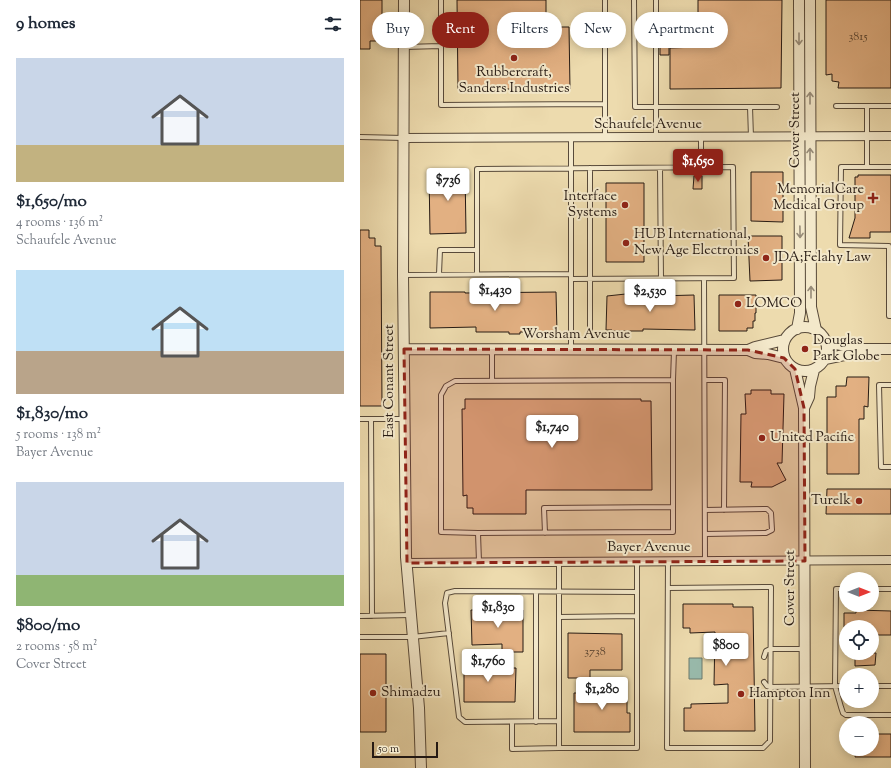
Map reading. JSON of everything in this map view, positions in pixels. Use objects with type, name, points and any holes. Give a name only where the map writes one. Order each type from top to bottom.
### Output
[{"type":"street","name":"East Conant Street","points":[[404,0],[404,12]]},
{"type":"street","name":"Cover Street","points":[[797,329],[800,312],[799,0]]},
{"type":"street","name":"Cover Street","points":[[810,0],[811,307],[816,330]]},
{"type":"street","name":"East Conant Street","points":[[404,48],[404,419],[407,563],[412,637],[419,701],[421,764]]},
{"type":"street","name":"Schaufele Avenue","points":[[404,138],[701,138],[891,136]]},
{"type":"street","points":[[803,327],[816,330],[823,337],[825,342],[826,354],[822,363],[814,370],[808,372],[795,369],[784,358],[784,340],[792,331],[803,327]]},
{"type":"street","name":"Worsham Avenue","points":[[404,349],[748,350],[784,340]]},
{"type":"street","points":[[825,342],[863,349],[891,350]]},
{"type":"street","points":[[824,359],[854,353],[863,349]]},
{"type":"street","name":"Worsham Avenue","points":[[748,350],[755,353],[768,354],[784,358]]},
{"type":"street","name":"Cover Street","points":[[795,369],[804,408],[805,768]]},
{"type":"street","name":"Cover Street","points":[[804,408],[809,397],[814,370]]},
{"type":"street","name":"Bayer Avenue","points":[[407,563],[668,560],[891,560]]},
{"type":"lane","points":[[441,0],[441,12]]},
{"type":"lane","points":[[605,0],[605,138]]},
{"type":"lane","points":[[634,0],[635,107],[777,107]]},
{"type":"lane","points":[[656,0],[656,138]]},
{"type":"lane","points":[[441,48],[441,105],[605,104]]},
{"type":"lane","points":[[836,106],[891,106]]},
{"type":"lane","points":[[867,106],[867,167]]},
{"type":"lane","points":[[750,107],[751,137]]},
{"type":"lane","points":[[360,137],[404,138]]},
{"type":"lane","points":[[571,138],[571,349]]},
{"type":"lane","points":[[701,138],[701,167]]},
{"type":"lane","points":[[404,275],[477,274],[571,276],[590,278],[734,278],[733,167],[478,169],[477,274]]},
{"type":"lane","points":[[891,167],[841,167],[840,245],[889,246],[889,316],[891,316]]},
{"type":"lane","points":[[590,168],[590,330]]},
{"type":"lane","points":[[660,168],[661,278]]},
{"type":"lane","points":[[439,274],[440,250],[477,250]]},
{"type":"lane","points":[[704,278],[705,561]]},
{"type":"lane","points":[[492,349],[492,380]]},
{"type":"lane","points":[[673,380],[492,380],[455,381],[446,386],[441,395],[441,532],[673,532],[674,350]]},
{"type":"lane","points":[[704,380],[725,380],[724,510]]},
{"type":"lane","points":[[891,385],[879,385],[881,467],[891,467]]},
{"type":"lane","points":[[360,419],[404,419]]},
{"type":"lane","points":[[371,419],[372,616]]},
{"type":"lane","points":[[545,533],[544,508],[673,507]]},
{"type":"lane","points":[[705,510],[767,509],[771,513],[772,530],[766,533],[705,534]]},
{"type":"lane","points":[[478,533],[479,562]]},
{"type":"lane","points":[[668,560],[667,748],[763,748],[770,741],[771,587],[668,588]]},
{"type":"lane","points":[[559,561],[559,748]]},
{"type":"lane","points":[[512,722],[512,749],[637,748],[637,561]]},
{"type":"lane","points":[[839,589],[836,589],[834,686],[840,707],[846,715],[891,714]]},
{"type":"lane","points":[[879,589],[891,589]]},
{"type":"lane","points":[[559,721],[465,722],[460,717],[445,602],[448,593],[455,591],[636,592]]},
{"type":"lane","points":[[536,592],[536,722]]},
{"type":"lane","points":[[360,616],[411,615]]},
{"type":"lane","points":[[559,617],[636,616]]},
{"type":"lane","points":[[360,637],[412,637],[449,633]]},
{"type":"lane","points":[[764,657],[766,651],[770,649],[805,649]]},
{"type":"lane","points":[[764,682],[770,687],[839,686]]},
{"type":"lane","points":[[879,686],[891,686]]},
{"type":"highlighted area","points":[[404,349],[748,350],[784,358],[795,369],[804,408],[805,561],[407,563]]},
{"type":"shaded area","points":[[689,658],[702,658],[702,679],[689,679]]},
{"type":"building","points":[[360,0],[382,0],[382,12],[372,12],[372,41],[370,41],[370,49],[360,49]]},
{"type":"building","name":"Rubbercraft, Sanders Industries","points":[[457,0],[546,0],[546,12],[497,12],[497,48],[562,48],[562,27],[569,27],[570,89],[458,89],[458,48],[489,48],[489,12],[457,12]]},
{"type":"building","points":[[698,0],[782,0],[781,88],[670,89],[670,48],[728,48],[728,12],[698,12]]},
{"type":"building","points":[[826,0],[891,0],[891,88],[838,88],[839,82],[832,81],[832,74],[826,75]]},
{"type":"building","points":[[660,48],[669,48],[669,55],[660,55]]},
{"type":"building","points":[[465,171],[466,233],[430,234],[429,172]]},
{"type":"building","points":[[751,172],[783,172],[783,222],[751,221]]},
{"type":"building","name":"MemorialCare Medical Group","points":[[858,175],[891,175],[891,232],[870,232],[870,238],[849,238],[855,218],[855,177],[858,177]]},
{"type":"building","points":[[694,176],[702,176],[702,189],[693,189]]},
{"type":"building","points":[[606,183],[644,183],[644,262],[606,262]]},
{"type":"building","points":[[360,230],[369,230],[369,238],[375,238],[375,246],[381,246],[382,406],[360,406]]},
{"type":"building","name":"JDA;Felahy Law","points":[[748,236],[782,236],[782,280],[750,281]]},
{"type":"building","points":[[430,292],[556,292],[557,332],[520,332],[520,334],[509,334],[509,332],[476,332],[476,327],[430,328]]},
{"type":"building","points":[[635,293],[635,295],[642,294],[642,302],[657,302],[657,296],[694,295],[695,330],[606,330],[607,296]]},
{"type":"building","name":"LOMCO","points":[[719,295],[756,295],[756,313],[755,321],[753,321],[753,328],[747,328],[747,331],[719,331]]},
{"type":"building","points":[[847,377],[869,377],[868,407],[864,406],[864,419],[859,419],[859,474],[827,474],[827,397],[836,397],[836,386],[846,386]]},
{"type":"building","name":"United Pacific","points":[[751,390],[771,390],[771,394],[784,394],[782,463],[777,463],[786,480],[772,487],[751,487],[752,482],[740,482],[741,414],[746,414],[745,394],[751,394]]},
{"type":"building","points":[[465,399],[641,399],[641,401],[651,401],[652,490],[526,490],[526,514],[473,514],[473,508],[467,508],[467,495],[463,496],[462,409],[465,409]]},
{"type":"building","name":"Turelk","points":[[827,489],[891,489],[891,514],[826,514]]},
{"type":"building","points":[[683,604],[733,604],[733,607],[753,607],[755,731],[684,731],[684,708],[691,708],[691,704],[728,703],[728,684],[714,685],[715,632],[690,633],[690,628],[683,628]]},
{"type":"building","points":[[471,610],[523,610],[523,652],[502,652],[502,644],[472,645]]},
{"type":"building","points":[[891,611],[891,635],[879,635],[879,620],[844,620],[844,613]]},
{"type":"building","points":[[568,633],[622,634],[622,670],[590,670],[590,678],[568,678]]},
{"type":"building","name":"Shimadzu","points":[[360,654],[386,654],[386,732],[360,732]]},
{"type":"building","points":[[464,660],[485,660],[485,668],[516,668],[515,702],[464,702]]},
{"type":"building","points":[[855,660],[875,660],[875,665],[855,666]]},
{"type":"building","points":[[605,686],[627,686],[627,713],[630,713],[630,732],[574,732],[574,693],[605,693]]},
{"type":"building","points":[[879,734],[891,734],[891,757],[855,757],[879,756]]},
{"type":"place","name":"Rubbercraft, Sanders Industries","points":[[514,58]]},
{"type":"place","name":"MemorialCare Medical Group","points":[[873,198]]},
{"type":"place","name":"Interface Systems","points":[[625,205]]},
{"type":"place","name":"HUB International, New Age Electronics","points":[[626,243]]},
{"type":"place","name":"JDA;Felahy Law","points":[[766,258]]},
{"type":"place","name":"LOMCO","points":[[738,304]]},
{"type":"place","name":"Douglas Park Globe","points":[[805,349]]},
{"type":"place","name":"United Pacific","points":[[762,438]]},
{"type":"place","name":"Turelk","points":[[859,501]]},
{"type":"place","name":"Shimadzu","points":[[373,693]]},
{"type":"place","name":"Hampton Inn","points":[[741,694]]}]
